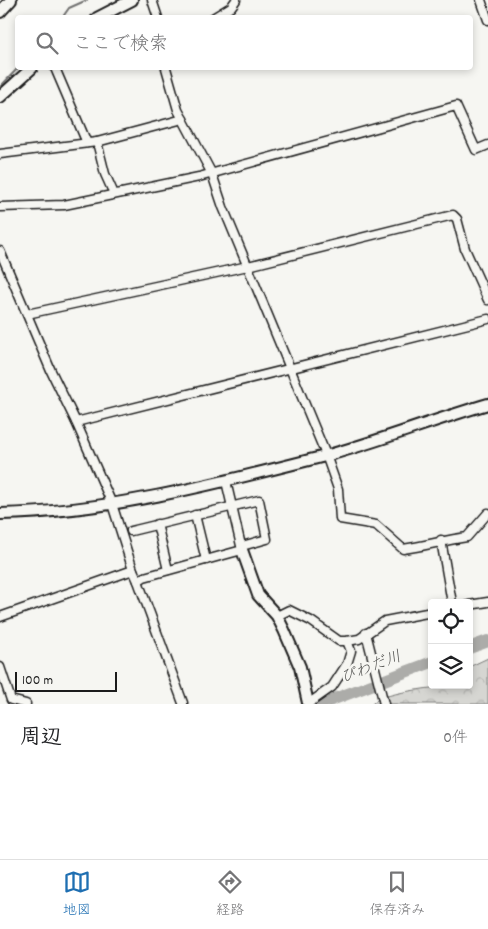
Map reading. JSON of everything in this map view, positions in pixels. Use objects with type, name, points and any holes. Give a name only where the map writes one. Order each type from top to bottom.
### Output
[{"type":"street","points":[[0,12],[11,0]]},
{"type":"street","points":[[114,14],[132,0]]},
{"type":"street","points":[[152,0],[157,15]]},
{"type":"street","points":[[217,15],[231,7],[236,0]]},
{"type":"street","points":[[481,0],[488,20]]},
{"type":"street","points":[[0,97],[30,70]]},
{"type":"street","points":[[56,70],[87,143]]},
{"type":"street","points":[[167,70],[183,119],[212,174],[289,369],[326,455],[338,489],[340,519],[376,525],[403,549],[428,546],[441,540],[467,537],[487,515]]},
{"type":"street","points":[[0,208],[64,205],[212,174],[456,106],[476,150],[488,145]]},
{"type":"street","points":[[0,154],[98,142],[183,119]]},
{"type":"street","points":[[98,142],[105,174],[114,194]]},
{"type":"street","points":[[27,314],[248,266],[453,215],[457,219],[465,249],[488,300]]},
{"type":"street","points":[[0,251],[112,504],[133,570],[182,703]]},
{"type":"street","points":[[76,422],[488,318]]},
{"type":"street","points":[[0,514],[42,513],[112,504],[226,480],[326,455],[429,421],[488,404]]},
{"type":"street","points":[[226,480],[242,548],[258,595],[277,616],[300,668],[308,703],[332,687],[348,664],[351,651],[347,641]]},
{"type":"street","points":[[131,531],[259,500],[267,539],[138,581]]},
{"type":"street","points":[[195,515],[206,560]]},
{"type":"street","points":[[157,524],[168,570]]},
{"type":"street","points":[[441,540],[451,599]]},
{"type":"street","points":[[0,617],[133,570]]},
{"type":"street","points":[[473,604],[488,602]]},
{"type":"street","points":[[277,616],[289,610],[311,621],[339,641],[347,641],[359,639],[385,622],[428,613]]},
{"type":"street","points":[[366,633],[384,704]]},
{"type":"street","points":[[0,667],[11,700],[26,704]]},
{"type":"green space","points":[[488,658],[488,704],[372,704],[378,699],[403,692],[428,689],[473,689],[473,665]]},
{"type":"waterway","points":[[64,15],[69,8],[87,0]]},
{"type":"waterway","points":[[0,87],[16,70]]},
{"type":"waterway","name":"びわだ川","points":[[473,647],[488,641]]},
{"type":"waterway","name":"びわだ川","points":[[321,704],[428,664]]}]
